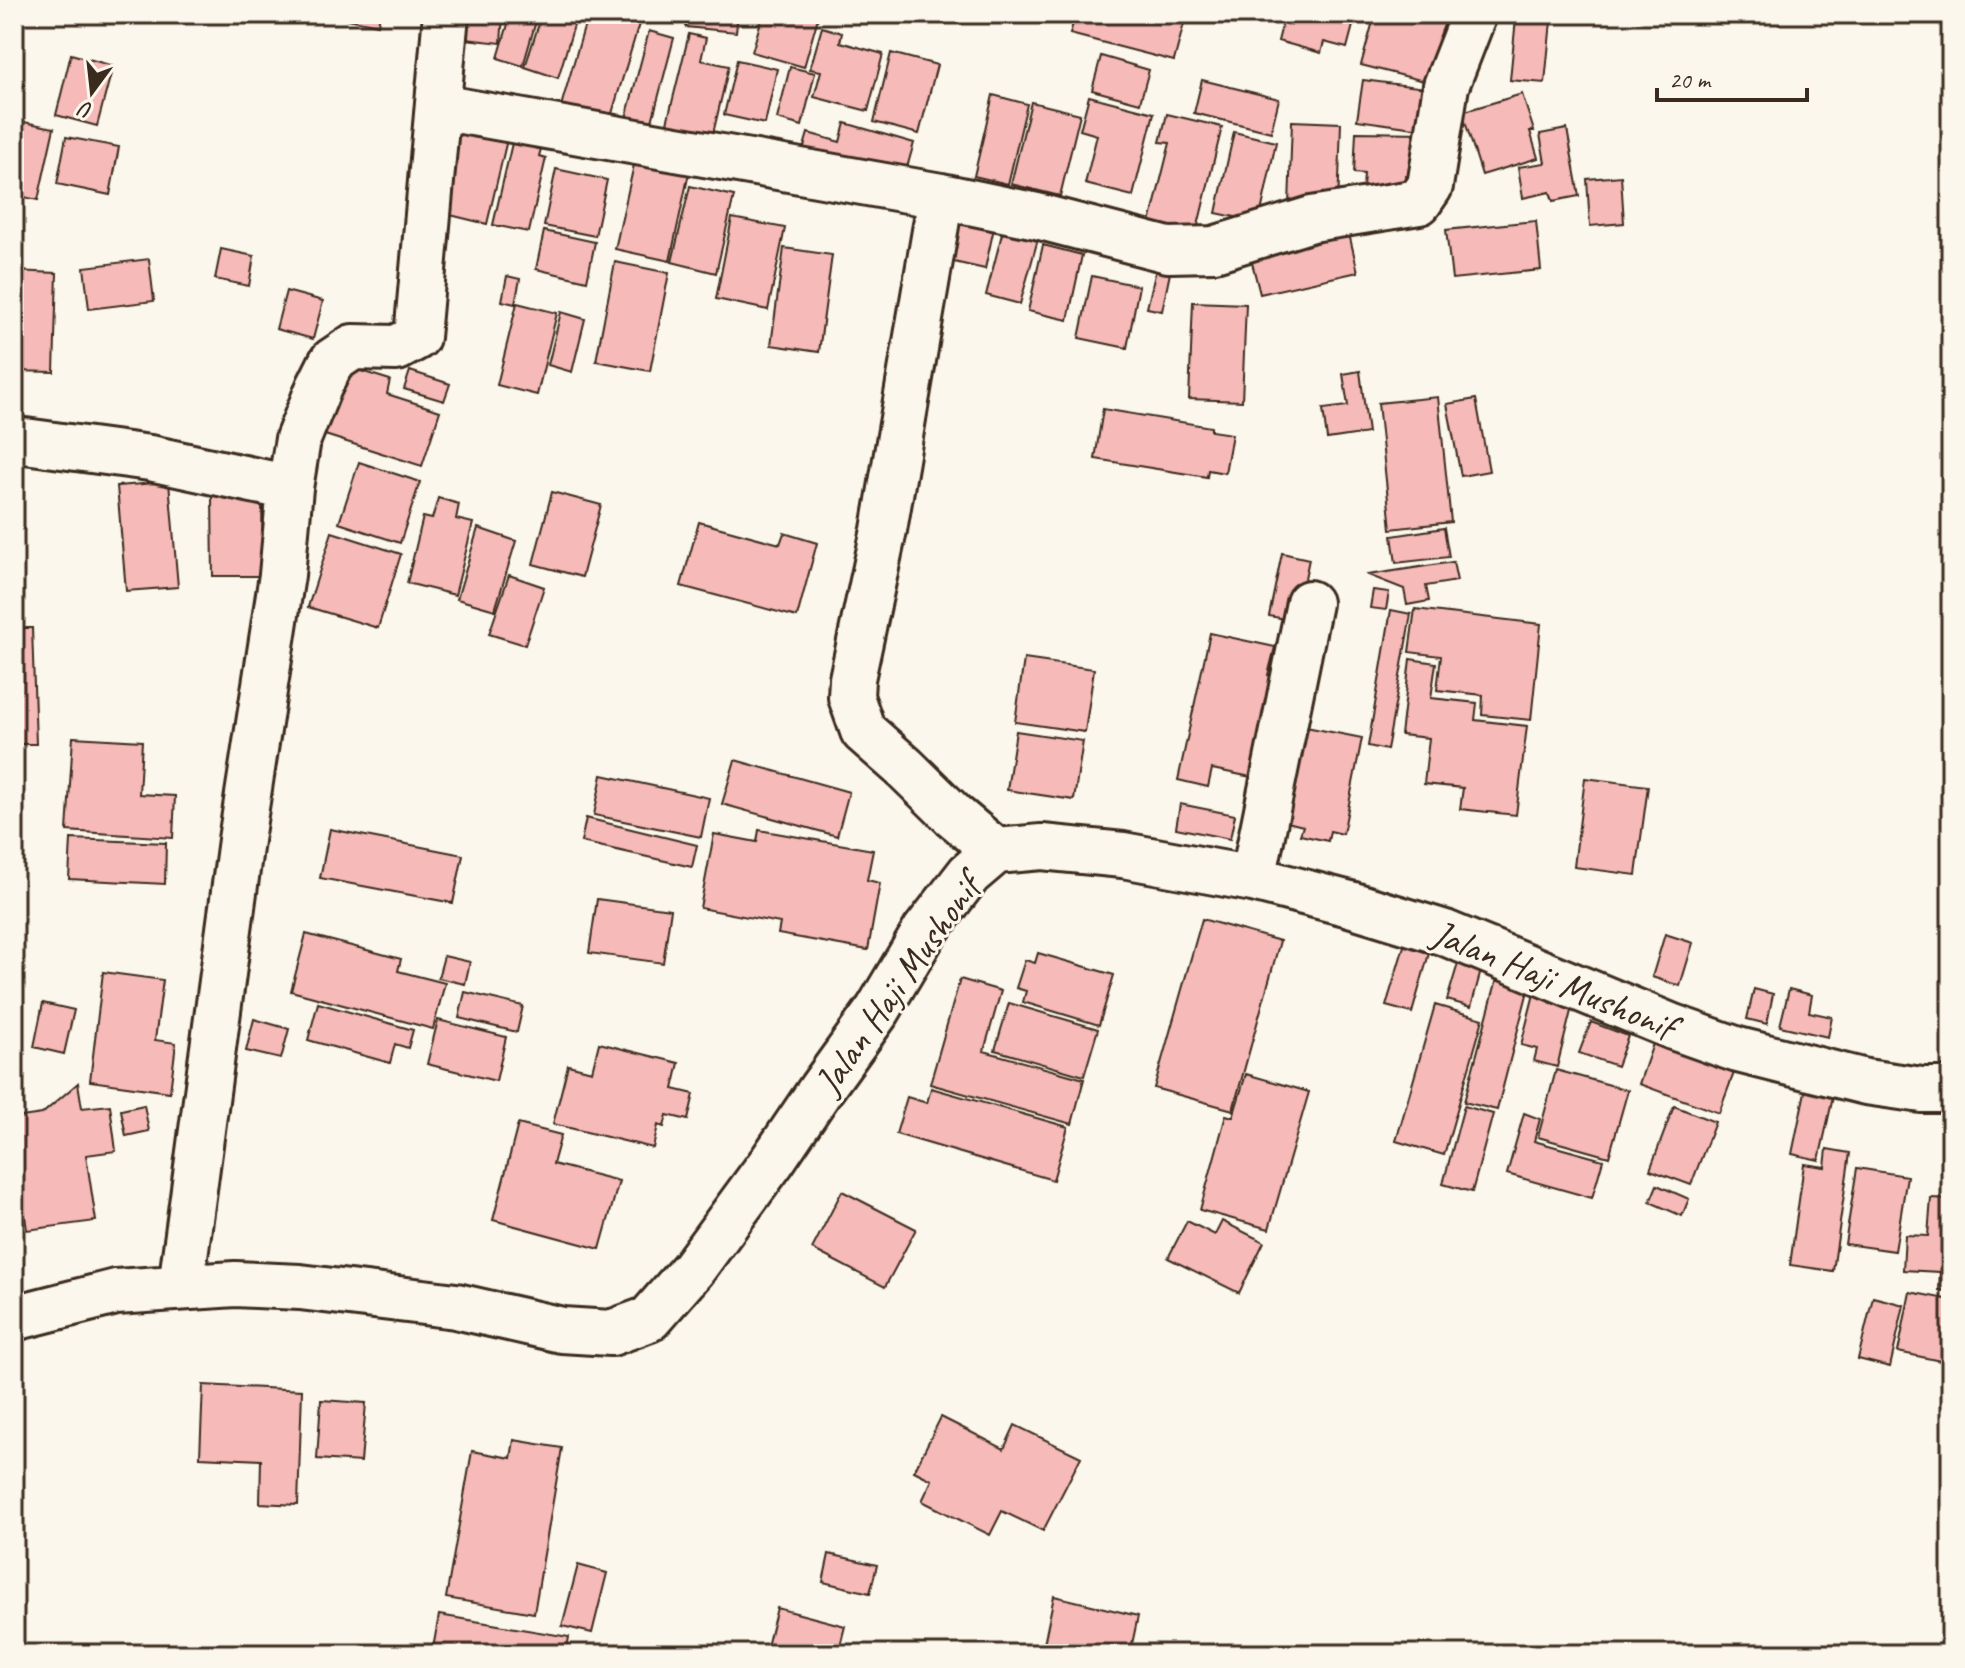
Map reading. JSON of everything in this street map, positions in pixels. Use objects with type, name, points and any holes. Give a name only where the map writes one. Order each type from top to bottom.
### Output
[{"type":"street","points":[[181,1286],[241,840],[282,575],[298,439],[332,361],[353,347],[397,348],[417,337],[446,14]]},
{"type":"street","points":[[439,107],[941,196],[1037,216],[1168,250],[1214,249],[1312,219],[1419,202],[1430,186],[1446,86],[1474,14]]},
{"type":"street","points":[[941,196],[884,530],[852,679],[851,697],[863,731],[996,851]]},
{"type":"street","points":[[25,441],[150,458],[290,488]]},
{"type":"street","points":[[1253,879],[1309,603]]},
{"type":"street","name":"Jalan Haji Mushonif","points":[[14,1318],[116,1292],[235,1284],[385,1296],[456,1306],[562,1330],[611,1333],[649,1319],[693,1269],[773,1160],[878,1010],[925,931],[969,874],[996,851],[1042,847],[1123,855],[1253,879],[1445,933],[1673,1027],[1738,1050],[1866,1082],[1922,1090],[1951,1090]]},
{"type":"building","points":[[328,14],[380,14],[378,25]]},
{"type":"building","points":[[459,14],[503,14],[501,43],[457,38]]},
{"type":"building","points":[[511,14],[538,14],[523,66],[498,58]]},
{"type":"building","points":[[542,14],[575,22],[558,78],[525,67]]},
{"type":"building","points":[[588,14],[642,14],[610,120],[561,106]]},
{"type":"building","points":[[687,14],[738,14],[736,32],[686,27]]},
{"type":"building","points":[[763,14],[819,14],[804,67],[752,52]]},
{"type":"building","points":[[1101,14],[1186,16],[1174,61],[1070,34],[1075,16],[1099,23]]},
{"type":"building","points":[[1285,14],[1356,14],[1347,48],[1324,42],[1321,53],[1278,41]]},
{"type":"building","points":[[1375,14],[1461,14],[1454,41],[1440,37],[1428,82],[1361,65]]},
{"type":"building","points":[[1516,18],[1551,21],[1545,83],[1510,80]]},
{"type":"building","points":[[822,27],[842,33],[840,42],[883,54],[868,111],[814,97],[821,71],[810,69]]},
{"type":"building","points":[[649,31],[674,38],[650,129],[625,122]]},
{"type":"building","points":[[689,34],[706,38],[701,60],[729,66],[711,142],[665,131]]},
{"type":"building","points":[[891,53],[937,65],[919,134],[874,122]]},
{"type":"building","points":[[71,54],[113,66],[97,126],[56,115]]},
{"type":"building","points":[[1101,56],[1149,70],[1140,103],[1092,90]]},
{"type":"building","points":[[737,60],[777,69],[765,124],[724,115]]},
{"type":"building","points":[[790,67],[815,73],[802,126],[777,119]]},
{"type":"building","points":[[1202,80],[1279,99],[1271,132],[1194,113]]},
{"type":"building","points":[[1363,80],[1434,89],[1429,130],[1357,120]]},
{"type":"building","points":[[1522,94],[1534,131],[1530,131],[1538,158],[1482,175],[1462,112]]},
{"type":"building","points":[[993,95],[1027,104],[1008,184],[974,176]]},
{"type":"building","points":[[1089,96],[1154,113],[1133,196],[1085,184],[1097,135],[1080,130]]},
{"type":"building","points":[[1031,102],[1080,114],[1060,196],[1011,184]]},
{"type":"building","points":[[1167,114],[1222,127],[1194,242],[1148,231],[1170,143],[1160,142]]},
{"type":"building","points":[[461,115],[510,127],[487,224],[438,212]]},
{"type":"building","points":[[14,120],[54,128],[38,200],[14,195]]},
{"type":"building","points":[[1292,121],[1341,123],[1338,208],[1289,206]]},
{"type":"building","points":[[845,123],[914,143],[902,185],[801,157],[808,133],[840,142]]},
{"type":"building","points":[[1567,129],[1579,196],[1553,201],[1550,192],[1523,198],[1518,167],[1545,163],[1540,134]]},
{"type":"building","points":[[1234,132],[1276,142],[1259,222],[1216,213]]},
{"type":"building","points":[[1356,132],[1426,133],[1425,176],[1405,175],[1404,190],[1363,188],[1364,174],[1354,173]]},
{"type":"building","points":[[66,137],[119,147],[110,195],[57,184]]},
{"type":"building","points":[[512,143],[541,149],[539,156],[546,158],[529,232],[493,225]]},
{"type":"building","points":[[636,156],[690,168],[670,261],[615,249]]},
{"type":"building","points":[[556,169],[607,180],[595,236],[544,226]]},
{"type":"building","points":[[1621,176],[1624,223],[1590,226],[1587,179]]},
{"type":"building","points":[[690,186],[734,196],[716,273],[672,262]]},
{"type":"building","points":[[958,206],[997,214],[985,269],[945,260]]},
{"type":"building","points":[[732,218],[785,228],[768,310],[716,299]]},
{"type":"building","points":[[1536,221],[1541,270],[1452,279],[1446,230]]},
{"type":"building","points":[[1347,225],[1358,272],[1260,294],[1248,247]]},
{"type":"building","points":[[1003,230],[1038,239],[1020,304],[986,295]]},
{"type":"building","points":[[544,231],[595,242],[587,281],[536,269]]},
{"type":"building","points":[[1043,245],[1082,255],[1068,320],[1028,311]]},
{"type":"building","points":[[784,248],[832,255],[819,352],[771,345]]},
{"type":"building","points":[[221,249],[254,256],[249,286],[215,279]]},
{"type":"building","points":[[149,259],[154,301],[89,309],[84,267]]},
{"type":"building","points":[[615,262],[669,273],[650,371],[596,361]]},
{"type":"building","points":[[1156,270],[1170,273],[1162,311],[1147,308]]},
{"type":"building","points":[[14,271],[57,273],[54,372],[14,371]]},
{"type":"building","points":[[507,276],[520,279],[515,304],[502,301]]},
{"type":"building","points":[[1092,276],[1139,286],[1127,348],[1079,338]]},
{"type":"building","points":[[286,291],[323,301],[313,339],[276,329]]},
{"type":"building","points":[[1193,302],[1246,304],[1242,401],[1189,399]]},
{"type":"building","points":[[517,303],[557,313],[537,395],[497,385]]},
{"type":"building","points":[[561,312],[585,319],[572,372],[548,365]]},
{"type":"building","points":[[348,367],[390,380],[387,394],[440,411],[422,466],[325,435]]},
{"type":"building","points":[[410,371],[450,384],[444,401],[404,389]]},
{"type":"building","points":[[1360,371],[1368,433],[1327,439],[1323,409],[1348,406],[1343,374]]},
{"type":"building","points":[[1438,397],[1451,522],[1391,529],[1378,403]]},
{"type":"building","points":[[1476,399],[1489,471],[1461,476],[1447,404]]},
{"type":"building","points":[[1103,409],[1211,427],[1211,431],[1232,434],[1225,473],[1208,470],[1207,477],[1095,459]]},
{"type":"building","points":[[359,462],[420,482],[400,543],[339,523]]},
{"type":"building","points":[[169,482],[178,587],[126,591],[117,486]]},
{"type":"building","points":[[552,492],[601,505],[582,577],[533,564]]},
{"type":"building","points":[[262,495],[263,576],[213,576],[212,496]]},
{"type":"building","points":[[438,498],[459,504],[456,519],[473,523],[455,595],[407,583],[423,517],[432,519]]},
{"type":"building","points":[[699,522],[780,544],[784,533],[817,543],[797,617],[681,586]]},
{"type":"building","points":[[478,528],[516,541],[495,610],[457,599]]},
{"type":"building","points":[[1444,528],[1449,557],[1396,563],[1392,536]]},
{"type":"building","points":[[332,532],[401,554],[378,628],[308,607]]},
{"type":"building","points":[[1282,553],[1309,559],[1296,621],[1269,616]]},
{"type":"building","points":[[1453,562],[1457,581],[1426,586],[1429,601],[1407,605],[1404,589],[1368,575]]},
{"type":"building","points":[[509,575],[544,587],[525,645],[489,634]]},
{"type":"building","points":[[1373,590],[1389,592],[1386,610],[1370,608]]},
{"type":"building","points":[[1415,609],[1541,624],[1531,720],[1482,715],[1483,695],[1437,690],[1441,656],[1409,652]]},
{"type":"building","points":[[1391,610],[1411,614],[1387,750],[1368,746]]},
{"type":"building","points":[[14,628],[32,628],[36,744],[14,744]]},
{"type":"building","points":[[1210,633],[1275,647],[1268,675],[1277,678],[1256,778],[1212,769],[1208,787],[1178,780]]},
{"type":"building","points":[[1024,659],[1094,669],[1085,732],[1015,722]]},
{"type":"building","points":[[1410,659],[1436,663],[1431,698],[1477,703],[1475,720],[1527,726],[1516,815],[1460,809],[1463,788],[1424,784],[1429,738],[1401,735]]},
{"type":"building","points":[[1306,727],[1362,738],[1343,834],[1330,831],[1328,841],[1300,835],[1303,826],[1287,822]]},
{"type":"building","points":[[1016,731],[1083,741],[1074,800],[1007,790]]},
{"type":"building","points":[[73,737],[142,741],[139,794],[175,796],[173,838],[67,831]]},
{"type":"building","points":[[735,760],[849,792],[837,836],[722,804]]},
{"type":"building","points":[[602,775],[709,798],[701,837],[594,815]]},
{"type":"building","points":[[1585,778],[1648,786],[1636,875],[1574,867]]},
{"type":"building","points":[[1180,804],[1235,815],[1230,839],[1176,828]]},
{"type":"building","points":[[586,818],[697,845],[692,867],[581,842]]},
{"type":"building","points":[[330,829],[463,855],[453,903],[320,878]]},
{"type":"building","points":[[759,830],[873,850],[867,880],[880,883],[868,950],[778,934],[780,923],[700,908],[714,834],[757,842]]},
{"type":"building","points":[[71,839],[166,843],[165,884],[69,879]]},
{"type":"building","points":[[597,899],[671,909],[663,963],[589,953]]},
{"type":"building","points":[[1202,919],[1280,941],[1233,1110],[1154,1088]]},
{"type":"building","points":[[306,934],[401,959],[398,971],[445,983],[433,1029],[291,991]]},
{"type":"building","points":[[1665,934],[1693,943],[1680,986],[1652,977]]},
{"type":"building","points":[[1407,936],[1432,943],[1412,1013],[1386,1006]]},
{"type":"building","points":[[1038,953],[1114,975],[1099,1025],[1023,1002],[1026,991],[1016,988],[1025,960],[1035,963]]},
{"type":"building","points":[[444,956],[470,962],[465,984],[438,978]]},
{"type":"building","points":[[1459,960],[1482,967],[1471,1007],[1447,1000]]},
{"type":"building","points":[[103,972],[163,980],[155,1040],[176,1043],[170,1092],[90,1081]]},
{"type":"building","points":[[1498,975],[1530,983],[1497,1110],[1464,1102]]},
{"type":"building","points":[[960,979],[1001,991],[984,1051],[1084,1079],[1072,1124],[930,1084]]},
{"type":"building","points":[[1754,989],[1773,994],[1767,1024],[1747,1019]]},
{"type":"building","points":[[1789,989],[1812,995],[1809,1012],[1832,1017],[1828,1037],[1780,1026]]},
{"type":"building","points":[[1535,990],[1574,999],[1557,1067],[1534,1061],[1537,1049],[1521,1045]]},
{"type":"building","points":[[465,992],[523,1006],[517,1032],[459,1018]]},
{"type":"building","points":[[43,1003],[74,1010],[64,1054],[34,1047]]},
{"type":"building","points":[[318,1003],[413,1030],[408,1048],[395,1044],[390,1063],[308,1040]]},
{"type":"building","points":[[1009,1003],[1098,1029],[1084,1076],[995,1050]]},
{"type":"building","points":[[1435,1005],[1483,1019],[1444,1155],[1396,1141]]},
{"type":"building","points":[[254,1019],[289,1029],[281,1059],[246,1051]]},
{"type":"building","points":[[438,1020],[506,1037],[496,1081],[427,1064]]},
{"type":"building","points":[[1591,1022],[1628,1036],[1617,1066],[1579,1053]]},
{"type":"building","points":[[1654,1041],[1735,1070],[1719,1113],[1639,1084]]},
{"type":"building","points":[[599,1043],[679,1063],[673,1089],[694,1094],[688,1120],[667,1115],[664,1127],[658,1125],[653,1148],[553,1124],[568,1065],[592,1071]]},
{"type":"building","points":[[1556,1070],[1628,1090],[1609,1157],[1538,1137]]},
{"type":"building","points":[[1246,1074],[1309,1092],[1269,1229],[1200,1210],[1226,1115],[1233,1117]]},
{"type":"building","points":[[1807,1082],[1835,1088],[1819,1160],[1792,1154]]},
{"type":"building","points":[[78,1083],[82,1108],[110,1105],[116,1151],[86,1155],[96,1221],[27,1230],[14,1143],[14,1118],[42,1114]]},
{"type":"building","points":[[931,1088],[1068,1127],[1053,1180],[896,1134],[907,1097],[927,1103]]},
{"type":"building","points":[[144,1105],[149,1131],[126,1136],[121,1110]]},
{"type":"building","points":[[1464,1106],[1493,1114],[1472,1192],[1443,1184]]},
{"type":"building","points":[[1674,1106],[1715,1122],[1691,1185],[1650,1170]]},
{"type":"building","points":[[1524,1113],[1540,1119],[1534,1141],[1603,1160],[1592,1198],[1507,1174]]},
{"type":"building","points":[[518,1124],[561,1135],[553,1164],[619,1181],[600,1249],[493,1220]]},
{"type":"building","points":[[1827,1149],[1850,1153],[1833,1271],[1790,1265],[1804,1164],[1825,1167]]},
{"type":"building","points":[[1857,1168],[1907,1176],[1895,1251],[1845,1244]]},
{"type":"building","points":[[1657,1185],[1689,1199],[1682,1216],[1650,1202]]},
{"type":"building","points":[[842,1191],[916,1229],[885,1287],[812,1249]]},
{"type":"building","points":[[1931,1198],[1951,1199],[1951,1291],[1939,1290],[1940,1272],[1903,1270],[1905,1235],[1928,1236]]},
{"type":"building","points":[[1187,1221],[1215,1235],[1222,1221],[1264,1242],[1239,1293],[1168,1258]]},
{"type":"building","points":[[1910,1292],[1951,1300],[1950,1363],[1898,1352]]},
{"type":"building","points":[[1873,1297],[1904,1305],[1890,1367],[1858,1359]]},
{"type":"building","points":[[203,1385],[302,1390],[298,1505],[260,1503],[261,1460],[200,1457]]},
{"type":"building","points":[[321,1400],[366,1403],[361,1462],[317,1459]]},
{"type":"building","points":[[941,1417],[1004,1449],[1015,1425],[1081,1457],[1043,1531],[1002,1511],[990,1535],[922,1501],[932,1480],[914,1471]]},
{"type":"building","points":[[514,1440],[562,1448],[534,1613],[446,1598],[472,1451],[511,1458]]},
{"type":"building","points":[[829,1554],[877,1565],[870,1593],[823,1582]]},
{"type":"building","points":[[578,1565],[607,1573],[592,1633],[562,1626]]},
{"type":"building","points":[[1054,1596],[1138,1616],[1130,1654],[1042,1654]]},
{"type":"building","points":[[777,1608],[845,1626],[838,1654],[765,1654]]},
{"type":"building","points":[[439,1615],[569,1637],[566,1654],[432,1654]]}]
